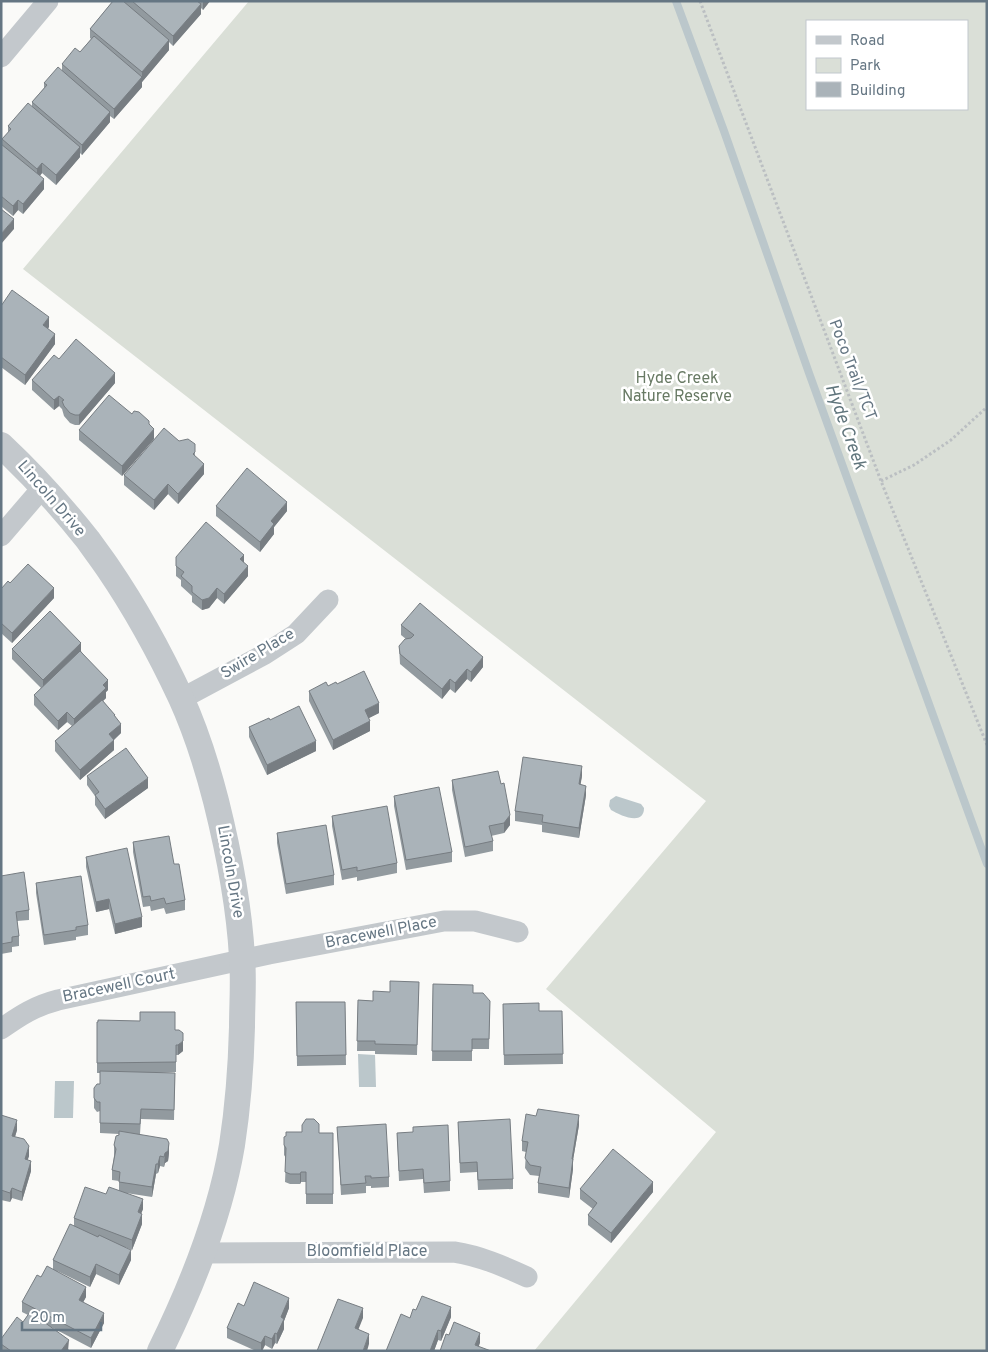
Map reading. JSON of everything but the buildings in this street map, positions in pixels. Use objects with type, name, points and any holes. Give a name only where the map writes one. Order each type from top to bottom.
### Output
[{"type":"street","points":[[1,57],[48,1]]},
{"type":"street","name":"Lincoln Drive","points":[[1,445],[43,487],[108,566],[144,626],[181,699],[208,769],[226,842],[237,899],[243,960],[241,1058],[232,1147],[203,1253],[178,1316],[160,1351]]},
{"type":"street","points":[[1,536],[43,487]]},
{"type":"street","name":"Swire Place","points":[[181,699],[265,654],[296,634],[328,600]]},
{"type":"street","name":"Bracewell Place","points":[[243,960],[444,922],[475,921],[518,932]]},
{"type":"street","name":"Bracewell Court","points":[[1,1029],[41,1004],[243,960]]},
{"type":"street","name":"Bloomfield Place","points":[[203,1253],[454,1252],[471,1254],[487,1259],[527,1277]]},
{"type":"path","name":"Poco Trail/TCT","points":[[700,1],[881,481],[987,745]]},
{"type":"path","points":[[881,481],[914,464],[950,440],[987,407]]},
{"type":"green space","name":"Hyde Creek Nature Reserve","points":[[249,1],[987,1],[987,1351],[534,1351],[716,1132],[546,989],[706,801],[23,269]]},
{"type":"shaded area","points":[[616,796],[641,804],[644,808],[643,814],[640,817],[631,818],[611,810],[609,806],[610,800]]},
{"type":"shaded area","points":[[358,1054],[375,1055],[376,1087],[359,1087]]},
{"type":"shaded area","points":[[55,1081],[74,1081],[73,1118],[54,1118]]},
{"type":"waterway","name":"Hyde Creek","points":[[676,1],[987,864]]}]
